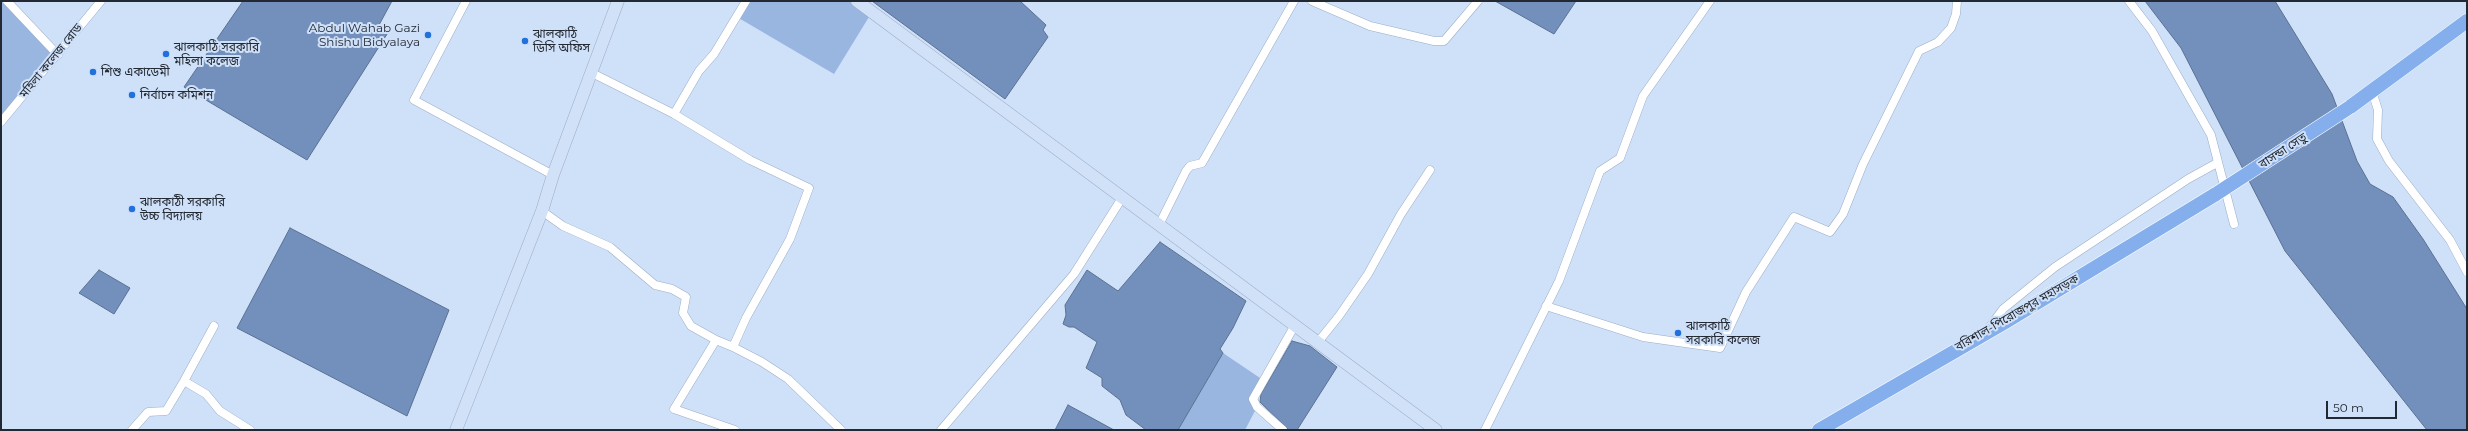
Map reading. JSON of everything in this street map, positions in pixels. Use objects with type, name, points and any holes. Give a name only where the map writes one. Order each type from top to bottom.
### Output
[{"type":"highway","points":[[2372,91],[2467,21]]},
{"type":"highway","name":"বাসন্ডা সেতু","points":[[2216,194],[2350,107],[2372,91]]},
{"type":"highway","name":"বরিশাল-পিরোজপুর মহাসড়ক","points":[[1819,430],[2216,194]]},
{"type":"main road","points":[[456,430],[542,211],[553,175],[618,1]]},
{"type":"main road","points":[[857,1],[1436,430]]},
{"type":"street","points":[[7,1],[58,55]]},
{"type":"street","name":"মহিলা কলেজ রোড","points":[[1,122],[58,55],[101,1]]},
{"type":"street","points":[[466,1],[414,100],[553,175]]},
{"type":"street","points":[[674,114],[699,71],[714,54],[746,1]]},
{"type":"street","points":[[1159,225],[1186,171],[1190,166],[1202,163],[1294,1]]},
{"type":"street","points":[[1312,1],[1370,26],[1434,41],[1444,41],[1478,1]]},
{"type":"street","points":[[1485,430],[1559,281],[1600,171],[1620,158],[1643,96],[1710,1]]},
{"type":"street","points":[[1546,306],[1643,337],[1720,348],[1746,292],[1794,217],[1830,232],[1843,214],[1863,164],[1919,51],[1938,42],[1951,28],[1956,14],[1957,1]]},
{"type":"street","points":[[2129,1],[2152,31],[2210,134],[2234,224]]},
{"type":"street","points":[[592,72],[674,114],[750,160],[809,188],[790,240],[746,318],[733,347]]},
{"type":"street","points":[[2372,91],[2378,110],[2377,139],[2389,162],[2450,240],[2467,272]]},
{"type":"street","points":[[1987,331],[2003,309],[2055,267],[2188,179],[2217,163]]},
{"type":"street","points":[[1318,342],[1339,316],[1368,274],[1401,214],[1430,170]]},
{"type":"street","points":[[941,430],[1074,274],[1122,198]]},
{"type":"street","points":[[542,211],[563,226],[610,248],[655,285],[672,289],[686,297],[683,313],[690,326],[762,362],[788,380],[841,430]]},
{"type":"street","points":[[1282,430],[1257,407],[1254,399],[1295,325]]},
{"type":"street","points":[[132,430],[148,412],[166,412],[214,326]]},
{"type":"street","points":[[716,340],[674,409],[735,430]]},
{"type":"street","points":[[184,381],[206,394],[220,411],[250,430]]},
{"type":"shaded area","points":[[1,1],[5,1],[54,54],[1,116]]},
{"type":"shaded area","points":[[243,1],[392,1],[379,25],[389,31],[307,160],[184,87]]},
{"type":"shaded area","points":[[746,1],[856,1],[872,12],[834,74],[737,17]]},
{"type":"shaded area","points":[[872,1],[1020,1],[1046,25],[1043,30],[1048,37],[1005,99]]},
{"type":"shaded area","points":[[1495,1],[1576,1],[1554,34]]},
{"type":"shaded area","points":[[2145,1],[2275,1],[2332,94],[2357,161],[2370,184],[2393,197],[2423,239],[2467,309],[2467,430],[2427,430],[2285,251],[2181,48]]},
{"type":"shaded area","points":[[290,228],[449,310],[407,416],[237,328]]},
{"type":"shaded area","points":[[1160,242],[1246,301],[1233,328],[1220,349],[1223,353],[1178,430],[1146,430],[1126,415],[1120,400],[1102,386],[1102,378],[1086,368],[1097,342],[1074,327],[1069,327],[1063,324],[1066,315],[1065,305],[1087,270],[1118,291]]},
{"type":"shaded area","points":[[99,270],[130,288],[114,314],[79,293]]},
{"type":"shaded area","points":[[1292,341],[1310,346],[1337,367],[1297,430],[1289,430],[1260,402],[1261,394]]},
{"type":"shaded area","points":[[1223,353],[1263,380],[1254,399],[1257,407],[1245,430],[1178,430]]},
{"type":"shaded area","points":[[1068,405],[1114,430],[1055,430]]},
{"type":"place","name":"Abdul Wahab Gazi Shishu Bidyalaya","points":[[428,35]]},
{"type":"place","name":"ঝালকাঠি ডিসি অফিস","points":[[525,41]]},
{"type":"place","name":"ঝালকাঠি সরকারি মহিলা কলেজ","points":[[166,54]]},
{"type":"place","name":"শিশু একাডেমী","points":[[93,72]]},
{"type":"place","name":"নির্বাচন কমিশন","points":[[132,95]]},
{"type":"place","name":"ঝালকাঠী সরকারি উচ্চ বিদ্যালয়","points":[[132,209]]},
{"type":"place","name":"ঝালকাঠি সরকারি কলেজ","points":[[1678,333]]}]
